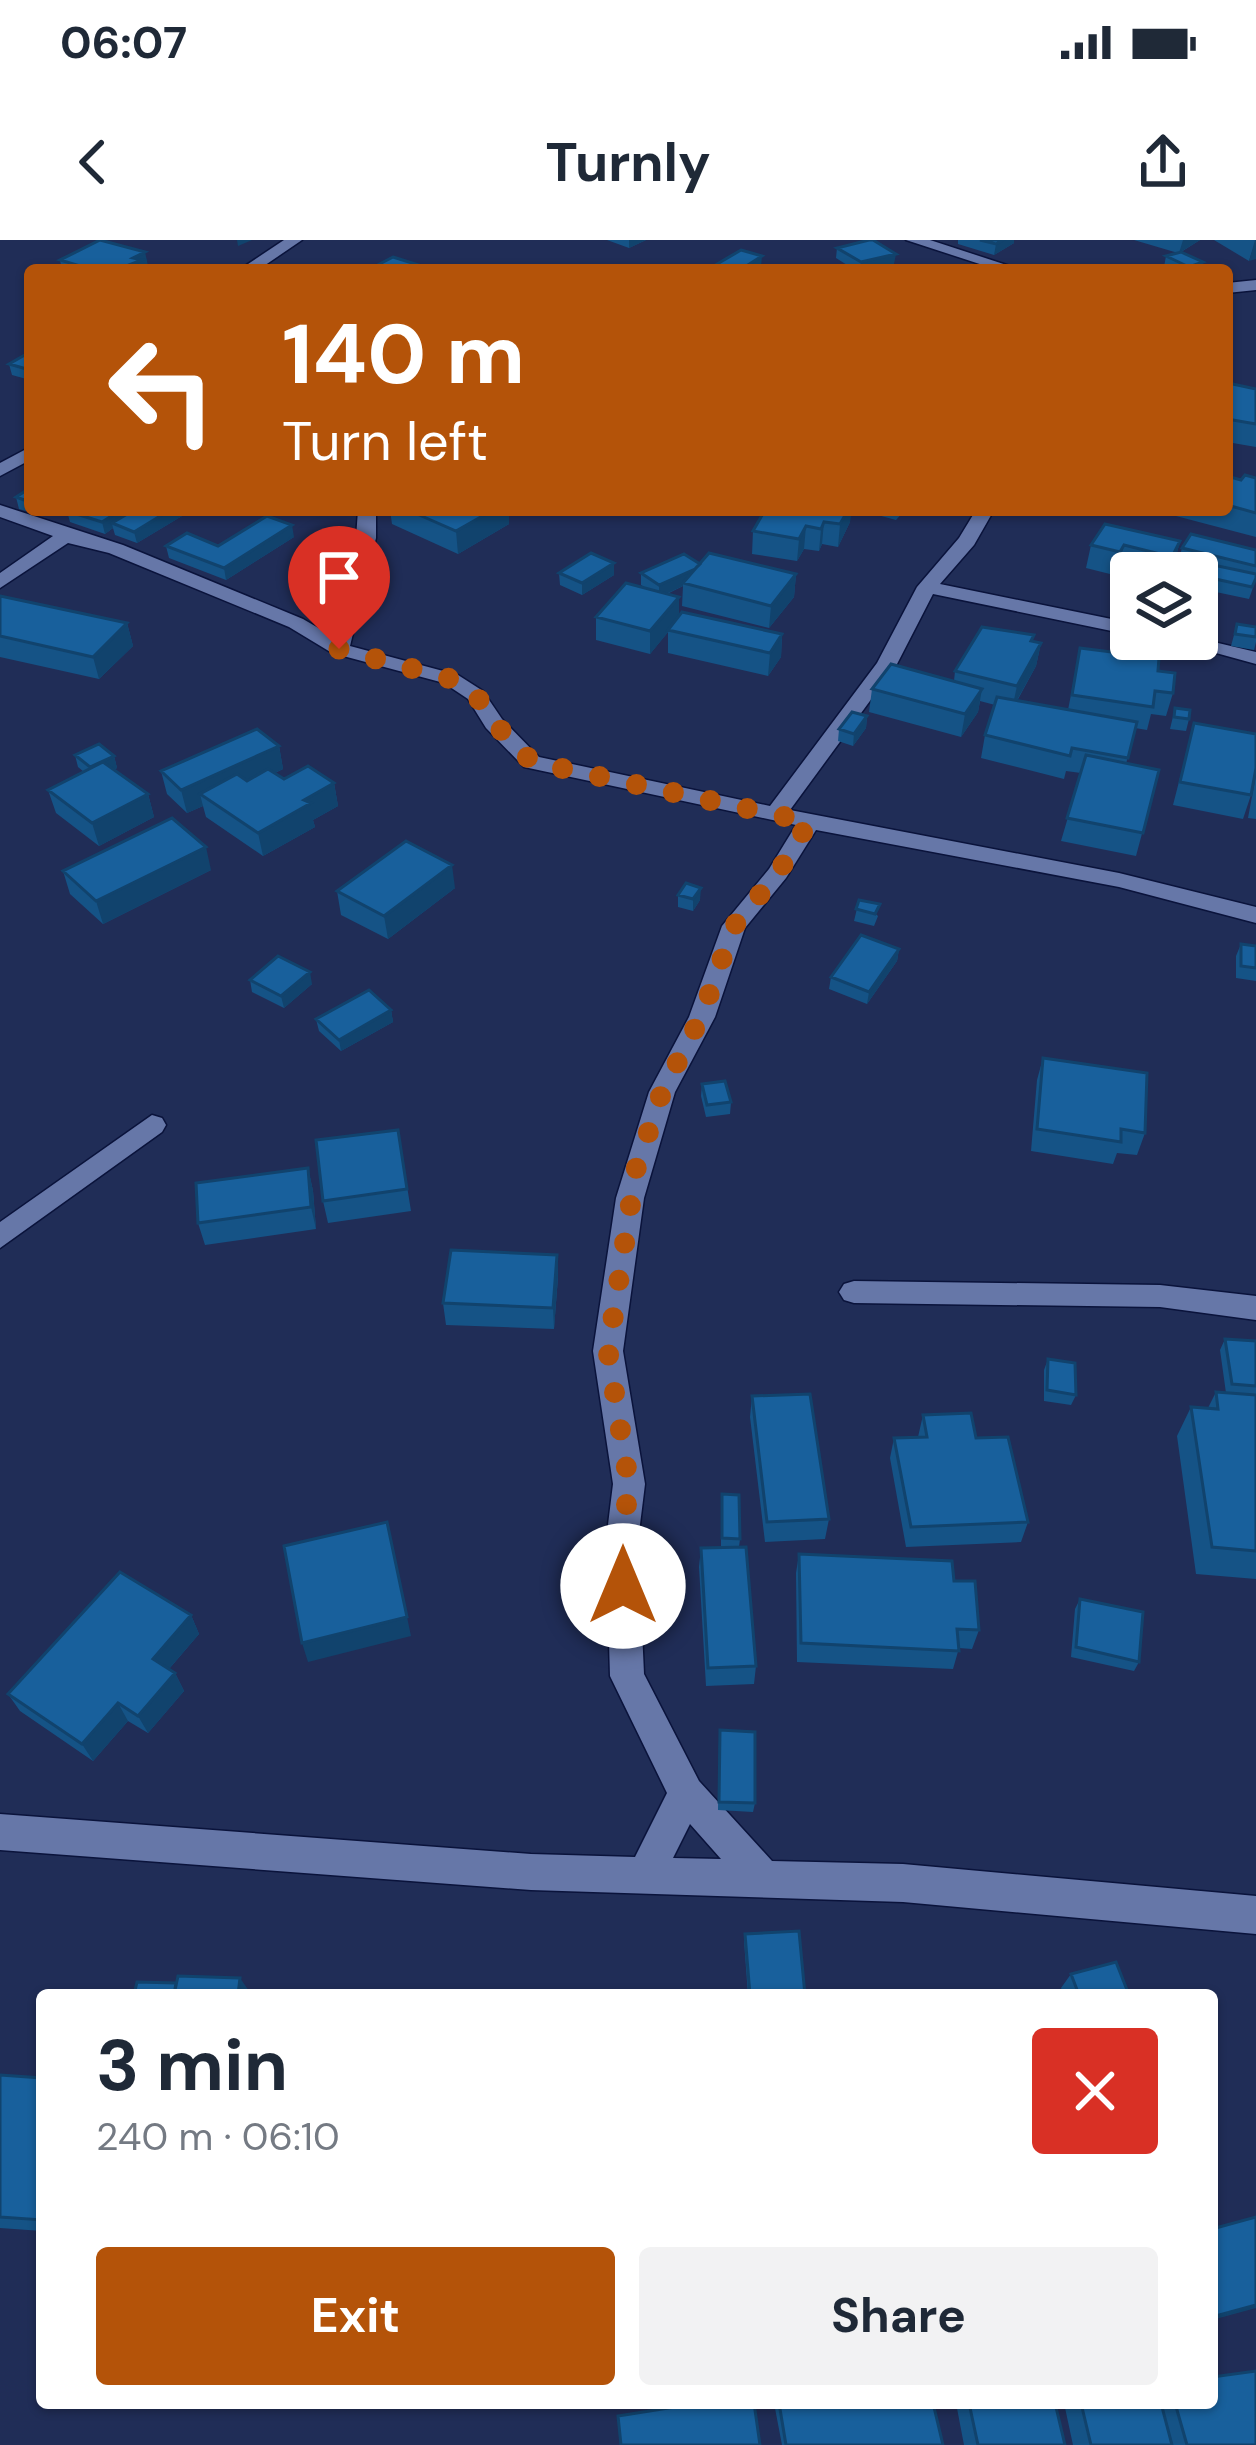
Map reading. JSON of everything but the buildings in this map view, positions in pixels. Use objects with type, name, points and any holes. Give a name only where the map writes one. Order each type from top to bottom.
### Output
[{"type":"street","points":[[256,264],[294,240]]},
{"type":"street","points":[[914,240],[995,264]]},
{"type":"street","points":[[0,512],[116,549],[296,622],[339,649],[451,679],[476,695],[494,723],[532,762],[774,816],[1119,880],[1256,915]]},
{"type":"street","points":[[339,649],[366,538],[367,516]]},
{"type":"street","points":[[774,816],[887,664],[927,587],[967,541],[982,516]]},
{"type":"street","points":[[0,582],[65,536]]},
{"type":"street","points":[[927,587],[1110,625]]},
{"type":"street","points":[[1218,649],[1256,658]]},
{"type":"street","points":[[764,1880],[686,1793],[626,1676],[622,1541],[629,1484],[608,1351],[630,1198],[662,1092],[701,1017],[734,926],[778,873],[809,822]]},
{"type":"street","points":[[0,1237],[152,1125]]},
{"type":"street","points":[[854,1292],[1160,1296],[1256,1308]]},
{"type":"street","points":[[645,1876],[686,1793]]},
{"type":"street","points":[[0,1832],[531,1872],[903,1883],[1256,1915]]},
{"type":"route","points":[[339,649],[451,679],[476,695],[519,754],[532,762],[809,822],[778,873],[734,926],[701,1017],[662,1092],[636,1169],[608,1351],[629,1484],[622,1541],[623,1586]]}]
